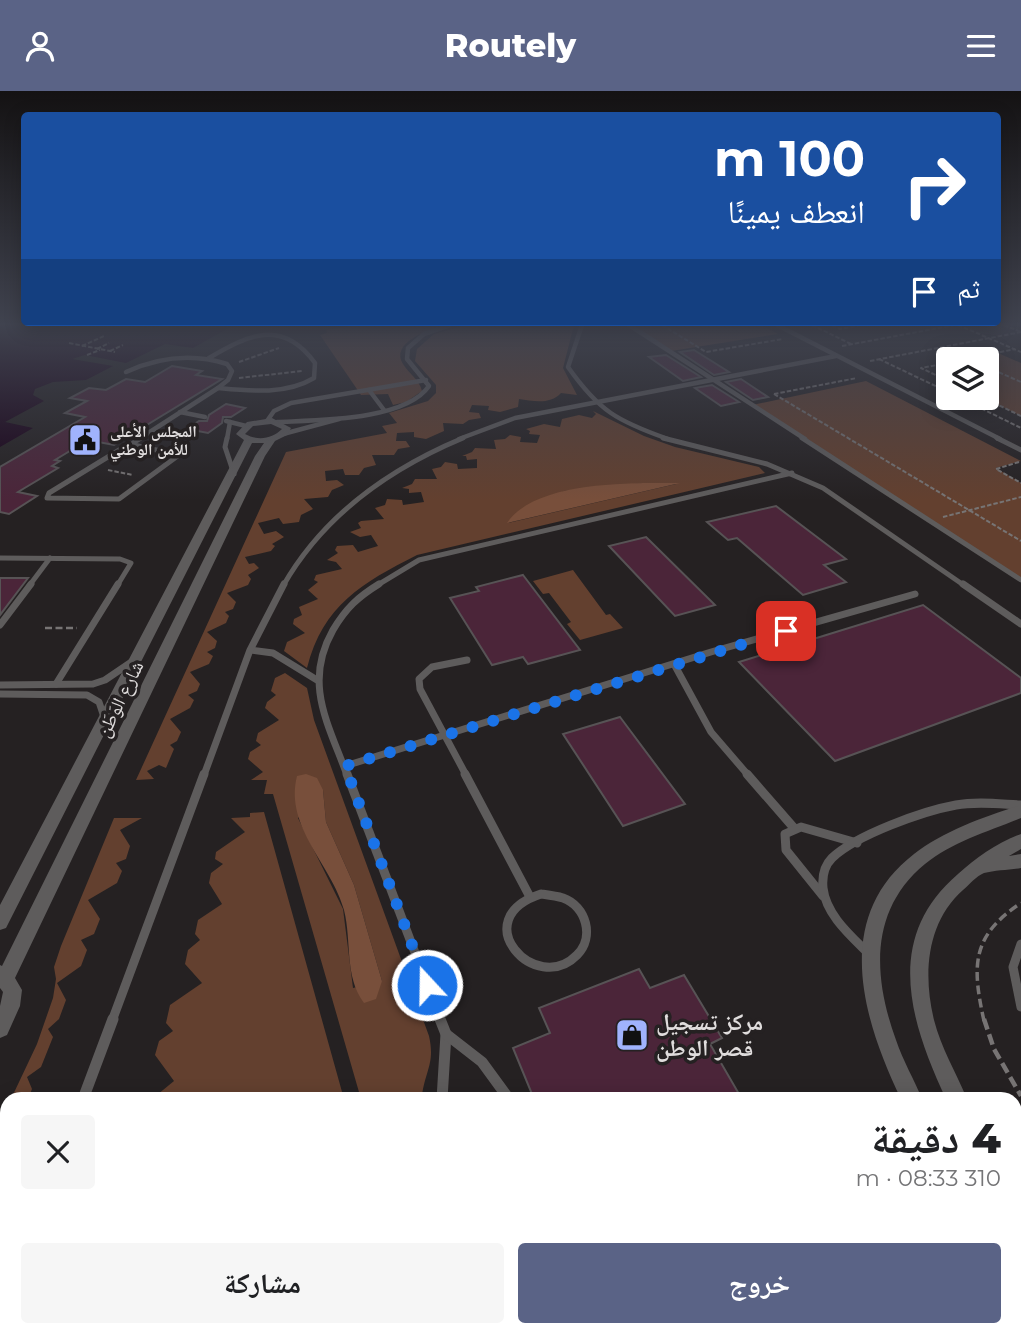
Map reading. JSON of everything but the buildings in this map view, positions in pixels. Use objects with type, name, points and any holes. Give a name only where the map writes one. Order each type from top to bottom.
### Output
[{"type":"street","points":[[272,421],[287,428],[278,437],[248,433],[272,421]]},
{"type":"street","name":"شارع الوَطَن","points":[[0,922],[234,474],[248,433]]},
{"type":"street","name":"شارع الوَطَن","points":[[3,976],[260,456],[278,437]]},
{"type":"street","points":[[909,1092],[879,1024],[870,956],[877,917],[884,900],[904,871],[931,850],[1021,811]]},
{"type":"street","points":[[954,1092],[930,1042],[918,987],[920,943],[935,907],[978,867],[1021,841]]},
{"type":"street","points":[[978,867],[1021,861]]},
{"type":"street","points":[[0,1028],[12,998],[12,990],[3,976]]},
{"type":"lane","points":[[131,444],[179,455],[119,499],[47,498],[49,493],[131,444],[223,383]]},
{"type":"lane","points":[[218,388],[259,391],[307,383]]},
{"type":"lane","points":[[408,383],[291,403],[274,411],[272,421],[324,420],[384,410],[422,398],[429,389],[427,383]]},
{"type":"lane","points":[[577,383],[592,401],[651,434],[792,473],[832,493],[1021,624]]},
{"type":"lane","points":[[86,1092],[251,650],[288,574],[314,540],[340,512],[377,483],[416,459],[463,436],[515,418],[690,383]]},
{"type":"lane","points":[[719,383],[1021,580]]},
{"type":"lane","points":[[890,383],[1021,450]]},
{"type":"lane","points":[[369,390],[384,410]]},
{"type":"lane","points":[[180,412],[205,417]]},
{"type":"lane","points":[[278,437],[324,420]]},
{"type":"lane","points":[[234,474],[225,447],[227,422],[248,433]]},
{"type":"lane","points":[[442,1092],[446,1034],[321,706],[317,680],[321,651],[354,599],[419,560],[792,473]]},
{"type":"lane","points":[[0,558],[126,559],[131,562],[56,684]]},
{"type":"lane","points":[[0,625],[50,558]]},
{"type":"lane","points":[[345,766],[674,664],[915,594]]},
{"type":"lane","points":[[251,650],[273,653],[317,680]]},
{"type":"lane","points":[[0,685],[99,682],[137,659]]},
{"type":"lane","points":[[467,660],[432,667],[419,679],[420,689],[530,897]]},
{"type":"lane","points":[[674,664],[700,715],[717,740],[794,828]]},
{"type":"lane","points":[[0,694],[87,695],[99,702],[105,720]]},
{"type":"lane","points":[[826,899],[823,877],[826,868],[839,853],[942,808],[973,803],[1021,806]]},
{"type":"lane","points":[[858,844],[807,828],[794,828],[785,834],[783,845],[826,899],[840,922],[870,956]]},
{"type":"lane","points":[[552,894],[563,897],[581,910],[586,919],[588,940],[576,958],[554,967],[542,967],[531,964],[513,949],[508,939],[508,919],[513,909],[530,897],[552,894]]},
{"type":"lane","points":[[1021,944],[1013,956],[1014,984],[1021,1007]]},
{"type":"lane","points":[[446,1034],[483,1062],[504,1092]]},
{"type":"path","points":[[831,383],[774,394],[1021,541]]},
{"type":"path","points":[[999,406],[1021,416]]},
{"type":"path","points":[[984,410],[1021,428]]},
{"type":"path","points":[[1012,412],[1021,410]]},
{"type":"path","points":[[1021,461],[996,469],[1021,483]]},
{"type":"path","points":[[92,466],[150,478]]},
{"type":"path","points":[[928,520],[1021,497]]},
{"type":"path","points":[[44,628],[91,628]]},
{"type":"path","points":[[1019,1092],[990,1038],[977,989],[977,960],[984,933],[1006,910],[1021,903]]},
{"type":"shaded area","points":[[0,383],[50,383],[35,389],[33,395],[44,401],[5,422],[33,428],[0,447]]},
{"type":"shaded area","points":[[353,383],[419,383],[422,391],[406,402],[393,405],[388,394],[361,395]]},
{"type":"shaded area","points":[[434,383],[571,383],[577,395],[561,393],[552,399],[541,401],[519,399],[518,407],[500,412],[488,410],[489,406],[472,405],[469,412],[479,413],[481,418],[463,424],[443,423],[444,431],[426,439],[414,437],[414,432],[397,433],[396,441],[406,441],[410,447],[398,449],[394,455],[372,455],[376,465],[364,468],[359,475],[345,475],[343,469],[325,471],[326,481],[337,480],[344,485],[332,490],[328,497],[304,499],[313,509],[301,515],[299,522],[283,524],[279,518],[258,523],[264,534],[276,531],[284,537],[272,544],[275,546],[271,551],[245,557],[249,564],[254,563],[259,568],[248,575],[251,579],[248,585],[227,593],[236,602],[233,609],[225,612],[229,616],[226,623],[207,632],[217,641],[215,648],[207,652],[213,656],[209,664],[190,672],[200,684],[197,691],[188,695],[194,700],[190,708],[170,719],[181,732],[177,741],[170,745],[174,749],[166,768],[159,765],[147,771],[154,779],[136,780],[286,452],[387,433],[382,426],[397,423],[389,413],[428,401],[436,393]]},
{"type":"shaded area","points":[[856,383],[870,383],[1021,461],[996,468],[1021,483],[1021,580],[752,405]]},
{"type":"shaded area","points":[[999,383],[1021,383],[1021,416],[999,405]]},
{"type":"shaded area","points":[[593,411],[644,436],[675,447],[759,467],[765,473],[417,555],[362,586],[347,598],[323,628],[307,668],[284,651],[287,642],[305,633],[293,624],[294,619],[302,615],[299,607],[318,599],[308,590],[318,582],[314,580],[316,575],[342,569],[336,562],[327,560],[338,553],[335,550],[337,546],[353,545],[358,552],[378,546],[371,535],[360,537],[350,532],[361,528],[358,523],[361,521],[384,519],[375,508],[385,505],[387,499],[402,500],[403,505],[424,502],[421,492],[409,493],[409,489],[402,488],[412,484],[415,479],[437,479],[432,469],[441,467],[445,462],[457,464],[458,469],[477,468],[477,459],[467,460],[466,456],[462,456],[475,448],[496,449],[494,440],[505,439],[510,435],[521,437],[520,442],[537,443],[540,435],[529,434],[530,431],[526,429],[544,424],[560,427],[562,419],[579,415],[592,418],[596,414]],"holes":[[[642,483],[676,484],[508,523],[564,491]]]},
{"type":"shaded area","points":[[680,483],[507,523],[521,509],[562,491],[612,484]]},
{"type":"shaded area","points":[[573,570],[606,615],[610,614],[623,628],[580,640],[567,624],[571,622],[549,593],[543,594],[533,581]]},
{"type":"shaded area","points":[[285,673],[307,688],[314,720],[429,1036],[431,1053],[423,1092],[359,1092],[273,794],[264,794],[267,780],[251,780],[263,772],[248,759],[250,752],[261,745],[256,741],[258,733],[279,720],[265,708],[267,702],[276,695],[271,691],[275,678]],"holes":[[[323,790],[326,822],[354,885],[382,981],[353,988],[343,909],[298,818]]]},
{"type":"shaded area","points":[[306,774],[317,778],[323,790],[326,822],[354,885],[382,981],[376,999],[364,1003],[351,970],[344,910],[297,812],[297,776]]},
{"type":"shaded area","points":[[264,812],[342,1092],[161,1092],[174,1081],[155,1055],[159,1041],[173,1031],[166,1023],[170,1005],[202,983],[185,964],[188,950],[200,940],[195,934],[198,920],[222,904],[209,883],[211,873],[223,864],[215,859],[216,852],[245,832],[231,818],[250,817],[250,813]]},
{"type":"shaded area","points":[[114,818],[142,818],[120,830],[130,846],[126,859],[116,863],[122,871],[117,883],[88,900],[100,919],[94,934],[81,940],[87,950],[81,966],[57,983],[66,1000],[59,1019],[48,1029],[53,1037],[41,1067],[27,1077],[31,1092],[14,1092],[37,1044],[53,998],[56,979],[54,967]]},
{"type":"place","name":"المجلس الأعلى للأمن الوطني","points":[[85,440]]},
{"type":"place","name":"مركز تسجيل قصر الوطن","points":[[632,1035]]},
{"type":"route","points":[[427,985],[345,766],[697,656],[786,631]]}]
